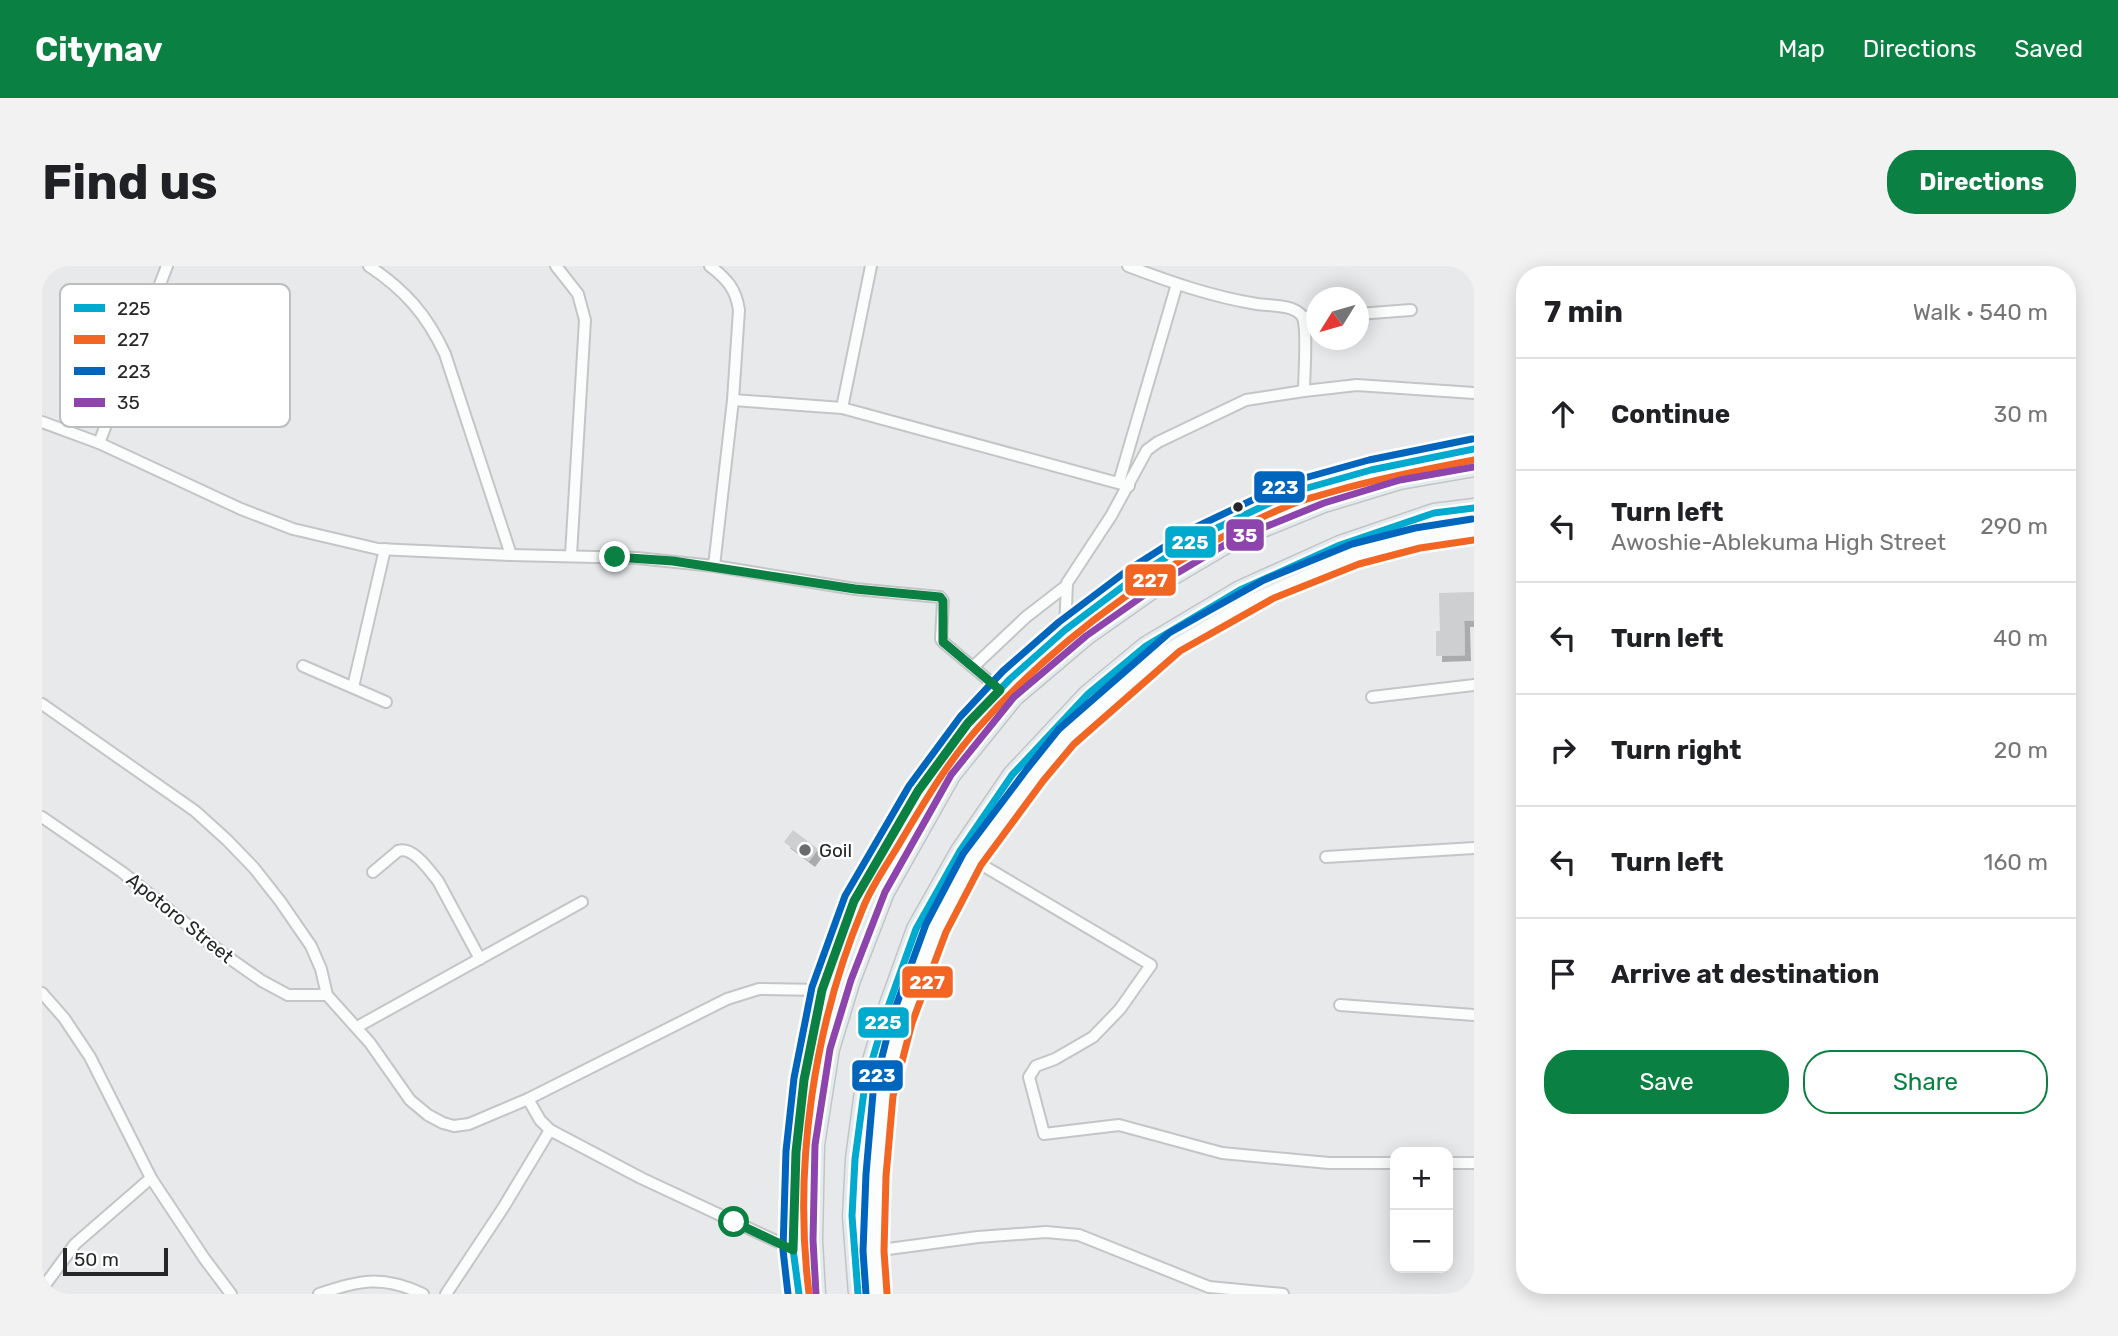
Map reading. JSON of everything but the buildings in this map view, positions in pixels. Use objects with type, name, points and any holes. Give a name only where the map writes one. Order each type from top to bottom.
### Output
[{"type":"main road","points":[[816,1294],[813,1240],[815,1145],[830,1049],[851,980],[885,892],[951,775],[1014,697],[1086,636],[1167,579],[1233,540],[1325,503],[1400,480],[1474,467]]},
{"type":"main road","points":[[858,1294],[852,1216],[855,1159],[865,1084],[916,929],[960,851],[1012,775],[1088,694],[1146,646],[1240,590],[1340,544],[1434,513],[1474,508]]},
{"type":"street","points":[[160,284],[167,266]]},
{"type":"street","points":[[369,266],[409,298],[437,336],[511,555]]},
{"type":"street","points":[[556,266],[578,294],[585,320],[571,555]]},
{"type":"street","points":[[710,266],[726,279],[737,298],[740,310],[733,400],[714,566]]},
{"type":"street","points":[[842,408],[871,266]]},
{"type":"street","points":[[1128,266],[1177,284],[1254,304],[1290,309],[1306,317]]},
{"type":"street","points":[[1124,484],[1177,284]]},
{"type":"street","points":[[1369,313],[1411,310]]},
{"type":"street","points":[[1303,317],[1304,391]]},
{"type":"street","points":[[973,667],[1026,617],[1066,586],[1124,484],[1147,450],[1158,442],[1247,400],[1304,391],[1357,385],[1474,393]]},
{"type":"street","points":[[733,400],[842,408],[1124,484]]},
{"type":"street","points":[[42,422],[99,443],[241,509],[293,529],[339,541],[385,549],[637,558],[714,566],[855,589],[940,597],[943,601],[943,642],[1000,690]]},
{"type":"street","points":[[99,443],[105,427]]},
{"type":"street","points":[[799,1294],[793,1250],[796,1152],[804,1080],[822,990],[854,901],[918,791],[968,723],[1065,630],[1134,578],[1198,537],[1293,492],[1371,470],[1474,449]]},
{"type":"street","points":[[877,1294],[873,1251],[883,1094],[902,1020],[936,928],[972,859],[1035,775],[1066,737],[1174,642],[1269,589],[1356,554],[1418,538],[1474,529]]},
{"type":"street","points":[[353,687],[385,549]]},
{"type":"street","points":[[1065,630],[1066,586]]},
{"type":"street","points":[[303,666],[386,702]]},
{"type":"street","points":[[1372,696],[1474,685]]},
{"type":"street","points":[[42,704],[195,811],[254,868],[311,946],[321,969],[327,995],[357,1027],[410,1100],[443,1123],[454,1126],[469,1124],[528,1099],[727,999],[759,989],[822,990]]},
{"type":"street","name":"Apotoro Street","points":[[42,817],[122,872],[222,953],[262,981],[288,995],[327,995]]},
{"type":"street","points":[[1326,857],[1474,848]]},
{"type":"street","points":[[373,872],[398,851],[408,850],[438,881],[480,959]]},
{"type":"street","points":[[972,859],[1151,965],[1120,1009],[1093,1037],[1055,1059],[1036,1066],[1029,1077],[1044,1134],[1119,1125],[1222,1153],[1329,1163],[1390,1163]]},
{"type":"street","points":[[357,1027],[582,902]]},
{"type":"street","points":[[42,993],[64,1018],[90,1057],[151,1178],[230,1294]]},
{"type":"street","points":[[1340,1005],[1474,1015]]},
{"type":"street","points":[[528,1099],[540,1120],[550,1130],[641,1178],[793,1250]]},
{"type":"street","points":[[446,1294],[550,1130]]},
{"type":"street","points":[[1453,1163],[1474,1163]]},
{"type":"street","points":[[42,1289],[75,1244],[151,1178]]},
{"type":"street","points":[[873,1251],[978,1237],[1046,1232],[1079,1235],[1209,1287],[1283,1294]]},
{"type":"street","points":[[319,1294],[350,1283],[381,1280],[409,1287],[423,1294]]},
{"type":"transit line","name":"223","points":[[788,1294],[783,1250],[786,1151],[794,1078],[812,987],[845,896],[909,786],[960,717],[1003,671],[1059,622],[1128,570],[1194,528],[1290,482],[1369,460],[1472,439]]},
{"type":"transit line","name":"225","points":[[799,1294],[793,1249],[796,1152],[804,1080],[822,990],[854,901],[918,791],[968,723],[1010,679],[1065,630],[1134,578],[1198,537],[1293,492],[1371,470],[1474,449]]},
{"type":"transit line","name":"227","points":[[809,1293],[805,1245],[806,1147],[820,1048],[832,1000],[846,953],[870,892],[935,786],[966,742],[1011,693],[1084,628],[1165,570],[1208,545],[1295,503],[1352,486],[1474,460]]},
{"type":"transit line","name":"35","points":[[816,1294],[813,1240],[815,1145],[830,1049],[851,980],[885,892],[951,775],[1014,697],[1086,636],[1167,579],[1233,540],[1324,503],[1400,480],[1474,467]]},
{"type":"transit line","name":"225","points":[[858,1294],[852,1216],[855,1159],[865,1084],[888,1007],[916,929],[960,851],[1012,775],[1088,694],[1146,646],[1240,590],[1340,545],[1434,513],[1474,508]]},
{"type":"transit line","name":"223","points":[[866,1294],[863,1251],[873,1093],[892,1017],[926,924],[963,854],[1027,769],[1059,729],[1169,633],[1264,580],[1352,544],[1415,528],[1472,519]]},
{"type":"transit line","name":"227","points":[[887,1293],[884,1251],[886,1176],[893,1096],[912,1023],[946,932],[981,865],[1043,781],[1074,744],[1180,651],[1274,598],[1359,564],[1420,548],[1474,540]]},
{"type":"place","name":"Goil","points":[[805,850]]},
{"type":"route","points":[[615,557],[714,566],[855,589],[940,597],[943,601],[941,639],[1000,690],[968,723],[918,791],[854,901],[822,990],[804,1080],[796,1152],[793,1250],[734,1222]]}]
